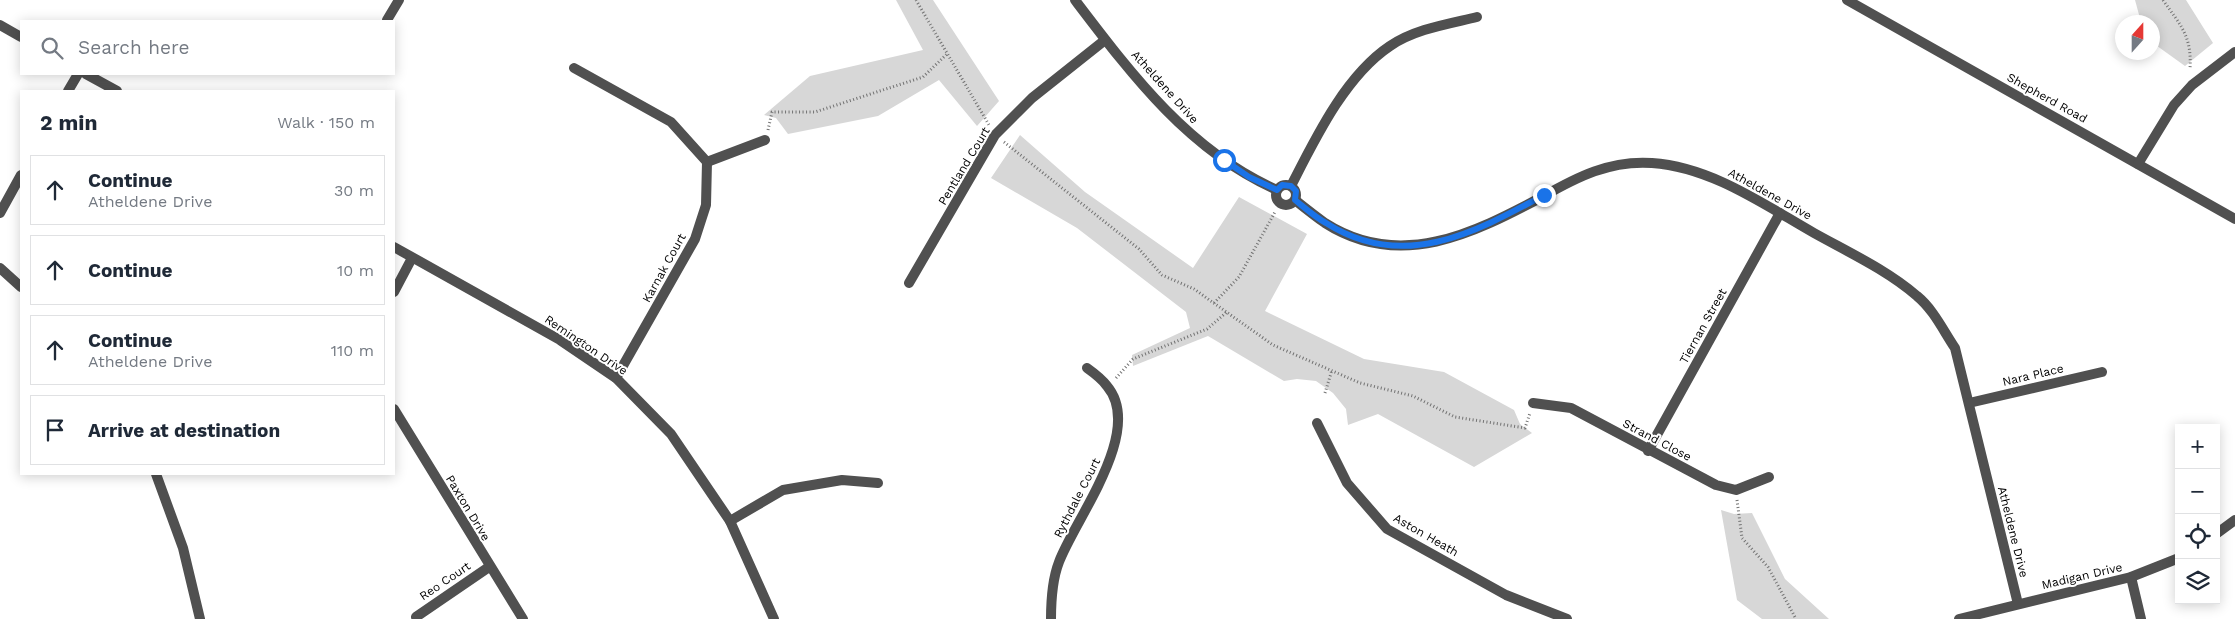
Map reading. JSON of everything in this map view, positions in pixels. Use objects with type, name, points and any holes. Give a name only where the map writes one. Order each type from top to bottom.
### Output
[{"type":"street","points":[[387,20],[399,0]]},
{"type":"street","name":"Atheldene Drive","points":[[1075,0],[1105,40],[1167,112],[1205,148],[1249,177],[1277,190]]},
{"type":"street","name":"Shepherd Road","points":[[1846,0],[2235,219]]},
{"type":"street","points":[[1291,186],[1344,93],[1365,67],[1390,45],[1422,31],[1477,17]]},
{"type":"street","points":[[0,25],[20,36]]},
{"type":"street","name":"Pentland Court","points":[[909,283],[995,135],[1032,98],[1105,40]]},
{"type":"street","points":[[2138,164],[2174,105],[2192,85],[2235,52]]},
{"type":"street","points":[[574,68],[671,122],[707,162],[765,140]]},
{"type":"street","points":[[69,90],[77,75]]},
{"type":"street","points":[[88,75],[115,90]]},
{"type":"street","name":"Karnak Court","points":[[616,378],[695,239],[706,205],[707,162]]},
{"type":"street","name":"Atheldene Drive","points":[[1295,200],[1326,224],[1353,236],[1379,243],[1403,246],[1432,244],[1475,231],[1572,179],[1597,169],[1622,164],[1650,163],[1700,172],[1720,180],[1780,213],[1894,279],[1918,297],[1937,319],[1954,348],[2018,604]]},
{"type":"street","points":[[0,213],[20,177]]},
{"type":"street","points":[[1282,185],[1291,186],[1296,191],[1295,200],[1290,205],[1280,204],[1276,198],[1277,190],[1282,185]]},
{"type":"street","name":"Tiernan Street","points":[[1648,451],[1780,213]]},
{"type":"street","name":"Remington Drive","points":[[395,248],[560,340],[616,378],[671,434],[730,521],[774,619]]},
{"type":"street","points":[[395,290],[412,258]]},
{"type":"street","points":[[0,268],[20,286]]},
{"type":"street","points":[[1087,368],[1108,386]]},
{"type":"street","name":"Nara Place","points":[[1969,403],[2102,372]]},
{"type":"street","name":"Rythdale Court","points":[[1052,619],[1053,587],[1058,563],[1109,466],[1114,446],[1117,427],[1116,406],[1108,386]]},
{"type":"street","name":"Strand Close","points":[[1533,403],[1571,408],[1648,451],[1716,485],[1736,490]]},
{"type":"street","name":"Paxton Drive","points":[[395,411],[522,619]]},
{"type":"street","name":"Aston Heath","points":[[1317,422],[1347,483],[1386,529],[1506,596],[1567,619]]},
{"type":"street","points":[[156,475],[183,548],[200,619]]},
{"type":"street","points":[[1736,490],[1769,477]]},
{"type":"street","points":[[730,521],[783,490],[842,480],[878,483]]},
{"type":"street","points":[[2220,531],[2235,520]]},
{"type":"street","name":"Madigan Drive","points":[[1959,619],[2131,577],[2176,559]]},
{"type":"street","name":"Reo Court","points":[[416,617],[489,567]]},
{"type":"street","points":[[2131,577],[2141,619]]},
{"type":"path","points":[[916,0],[995,135],[1139,249],[1162,275],[1194,289],[1273,345],[1360,383],[1413,396],[1455,417],[1525,428],[1533,403]]},
{"type":"path","points":[[2163,0],[2187,36],[2191,50],[2190,69]]},
{"type":"path","points":[[765,140],[772,112],[815,112],[923,77],[948,54]]},
{"type":"path","points":[[1214,303],[1239,277],[1275,212]]},
{"type":"path","points":[[1108,386],[1133,358],[1207,329],[1227,312]]},
{"type":"path","points":[[1325,393],[1332,370]]},
{"type":"path","points":[[1736,490],[1742,538],[1768,567],[1796,619]]},
{"type":"shaded area","points":[[896,0],[933,0],[999,101],[977,126],[939,80],[878,116],[788,134],[776,118],[764,115],[810,76],[923,50]]},
{"type":"shaded area","points":[[2135,0],[2186,0],[2213,43],[2185,66],[2160,48],[2160,15],[2139,15]]},
{"type":"shaded area","points":[[1020,135],[1085,192],[1193,268],[1239,197],[1307,234],[1265,311],[1364,359],[1444,372],[1514,410],[1520,424],[1532,433],[1474,467],[1378,414],[1348,425],[1346,409],[1333,393],[1316,381],[1297,379],[1284,381],[1208,336],[1133,366],[1132,355],[1190,328],[1186,312],[1077,228],[991,178]]},
{"type":"shaded area","points":[[1721,510],[1734,514],[1752,513],[1785,579],[1829,619],[1762,619],[1737,600]]},
{"type":"route","points":[[1224,160],[1249,177],[1277,190],[1282,185],[1291,186],[1297,194],[1295,200],[1326,224],[1353,236],[1379,243],[1403,246],[1432,244],[1475,231],[1544,195]]}]
